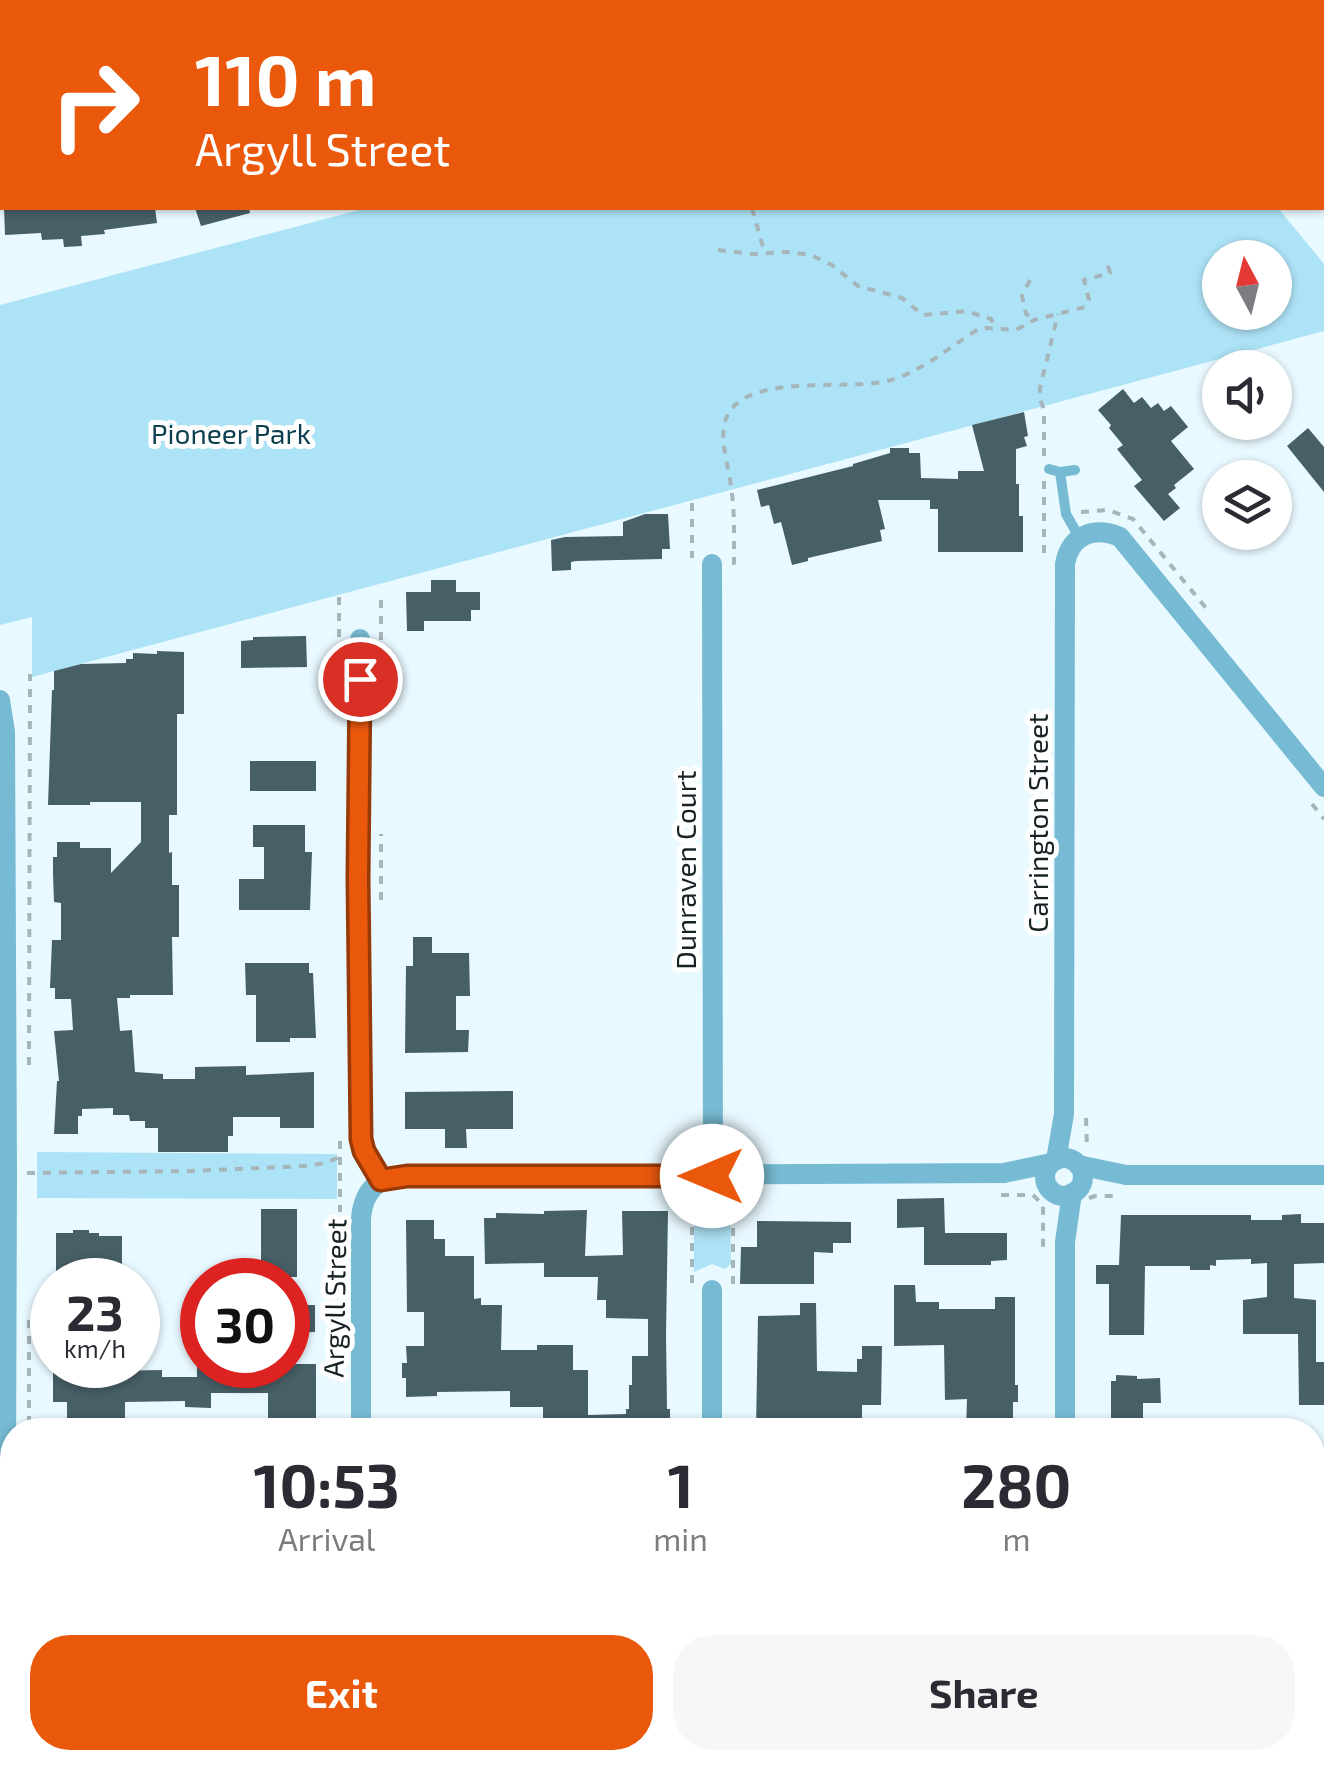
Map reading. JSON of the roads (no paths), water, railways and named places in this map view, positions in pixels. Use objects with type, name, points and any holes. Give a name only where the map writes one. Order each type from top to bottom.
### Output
[{"type":"street","points":[[1079,537],[1098,531],[1120,537],[1318,796]]},
{"type":"street","name":"Carrington Street","points":[[1071,1160],[1064,1114],[1064,564],[1069,548],[1079,537]]},
{"type":"street","name":"Dunraven Court","points":[[712,564],[713,1189]]},
{"type":"street","points":[[360,639],[361,1139],[381,1180],[407,1176],[713,1189],[1004,1174],[1071,1160],[1126,1175]]},
{"type":"street","points":[[0,700],[5,732],[7,1418]]},
{"type":"street","points":[[1065,1418],[1068,1194],[1082,1175],[1071,1160]]},
{"type":"street","points":[[1068,1194],[1045,1173],[1071,1160]]},
{"type":"street","points":[[1004,1174],[1068,1194],[1126,1175],[1324,1175]]},
{"type":"street","name":"Argyll Street","points":[[361,1418],[362,1206],[381,1180]]},
{"type":"street","points":[[712,1290],[712,1418]]},
{"type":"lane","points":[[1075,470],[1051,469],[1066,514],[1079,537]]},
{"type":"park label","name":"Pioneer Park","points":[[231,433]]}]
